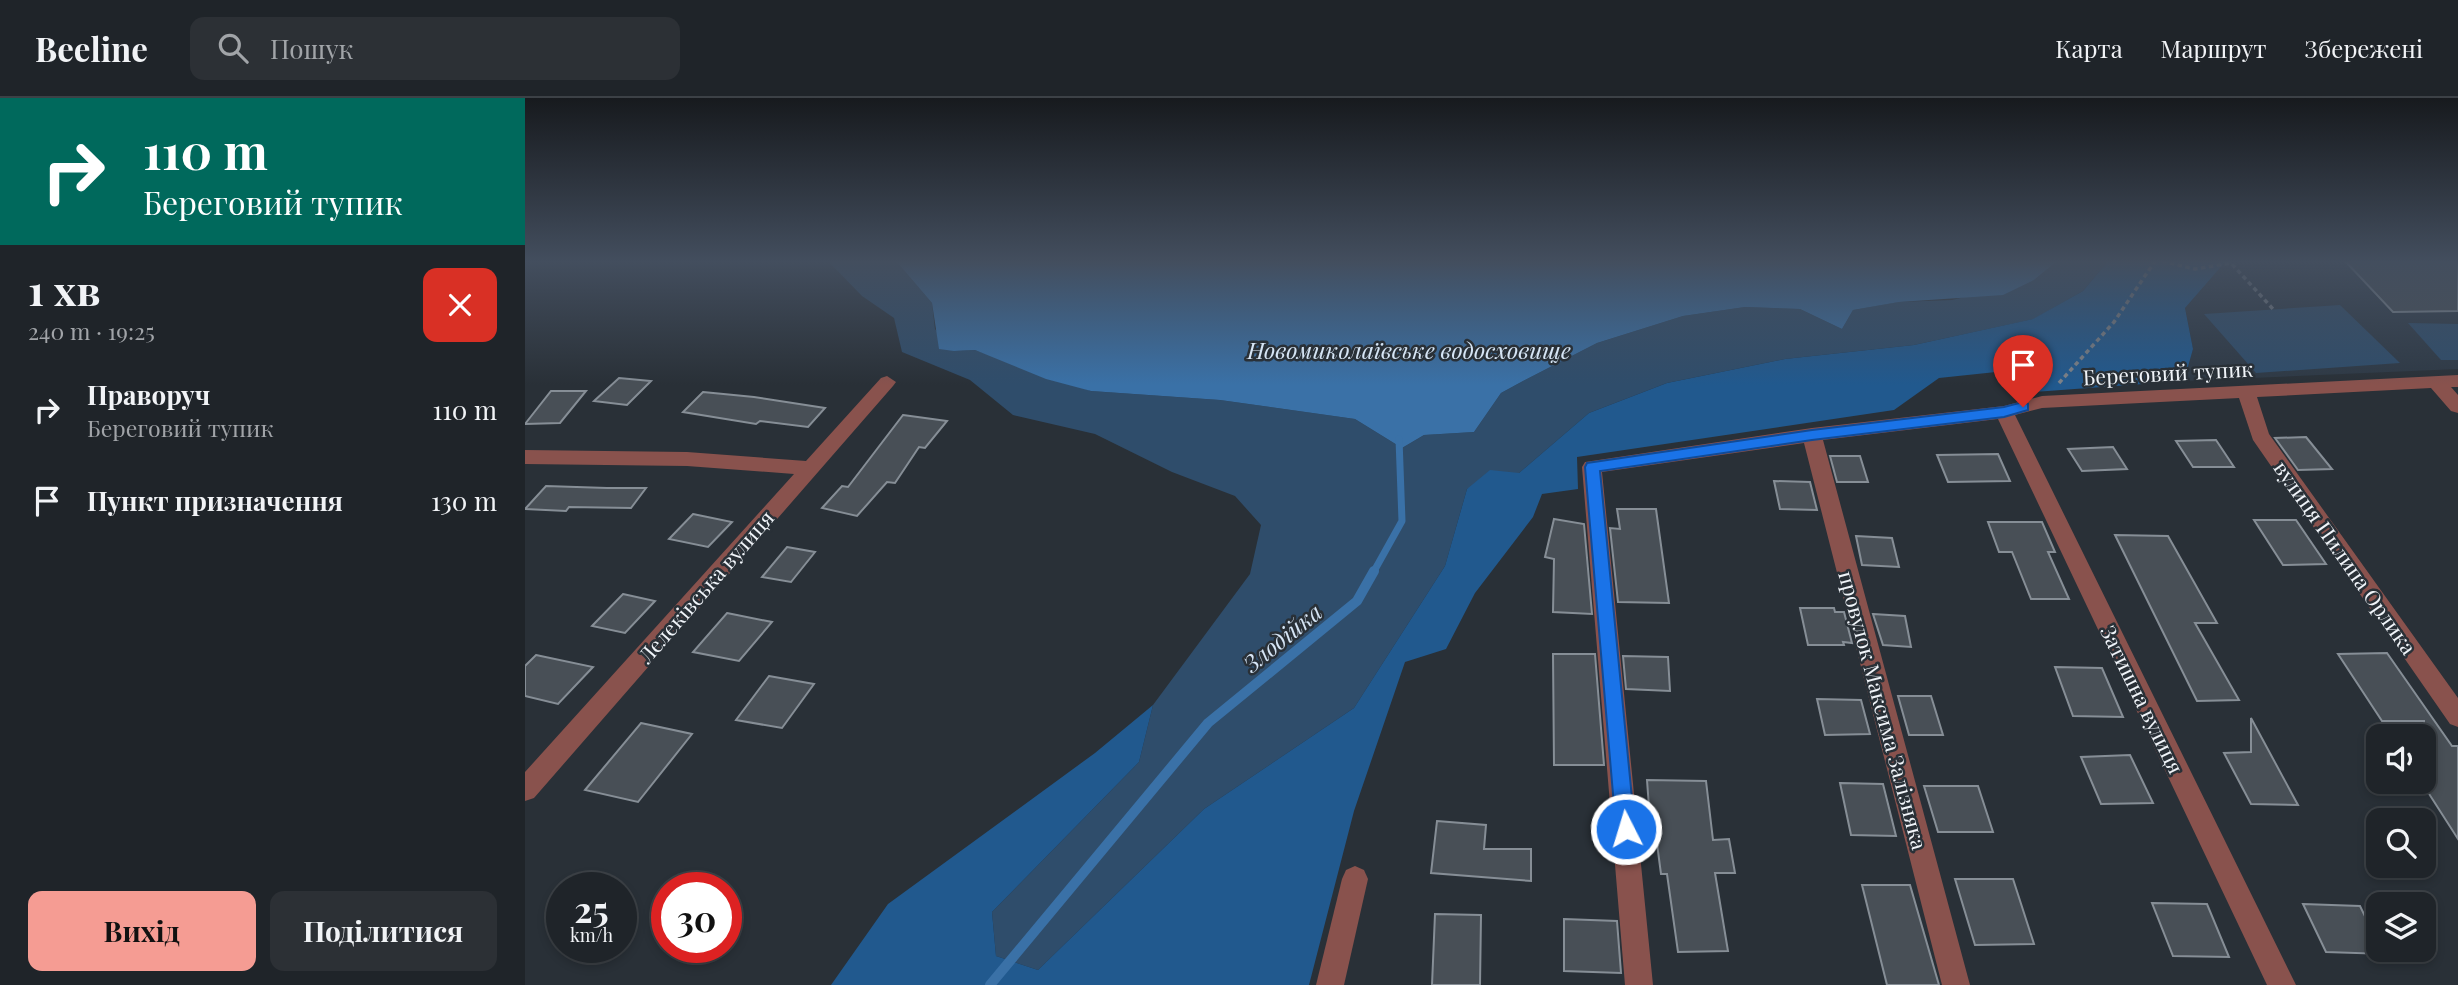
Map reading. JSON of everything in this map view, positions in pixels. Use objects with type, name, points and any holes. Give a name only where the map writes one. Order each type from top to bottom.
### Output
[{"type":"street","name":"Береговий тупик","points":[[1639,985],[1592,467],[1812,435],[2004,412],[2042,402],[2458,381]]},
{"type":"street","name":"Лелеківська вулиця","points":[[525,790],[887,382]]},
{"type":"street","points":[[2437,383],[2458,407]]},
{"type":"street","name":"вулиця Пилипа Орлика","points":[[2246,391],[2260,435],[2458,717]]},
{"type":"street","name":"Затишна вулиця","points":[[2004,412],[2282,985]]},
{"type":"street","name":"провулок Максима Залізняка","points":[[1812,435],[1956,985]]},
{"type":"street","points":[[525,457],[687,459],[809,468]]},
{"type":"street","points":[[525,475],[546,457]]},
{"type":"street","points":[[1330,985],[1355,879]]},
{"type":"path","points":[[2042,402],[2113,322],[2126,302]]},
{"type":"path","points":[[2267,302],[2273,309]]},
{"type":"shaded area","points":[[871,302],[931,302],[935,329],[954,351],[975,350],[1091,391],[1220,400],[1355,419],[1402,448],[1424,435],[1474,432],[1501,393],[1597,343],[1683,316],[1745,307],[1800,309],[1842,329],[1853,310],[1896,302],[2063,302],[2034,319],[1914,345],[1785,359],[1667,383],[1589,413],[1519,473],[1467,489],[1445,566],[1354,708],[1204,809],[1038,970],[996,956],[992,912],[1139,762],[1153,705],[1250,574],[1261,525],[1235,496],[1172,472],[1095,434],[1013,415],[970,380],[902,352],[894,318]]},
{"type":"shaded area","points":[[2063,302],[2190,302],[2185,308],[2193,349],[2184,381],[2034,392],[1996,372],[1939,378],[1894,410],[1577,457],[1578,489],[1542,494],[1533,517],[1475,593],[1446,649],[1405,662],[1354,811],[1309,985],[831,985],[888,904],[1095,753],[1153,705],[1139,762],[992,912],[996,956],[1038,970],[1204,809],[1354,708],[1445,566],[1467,489],[1490,470],[1519,473],[1589,413],[1667,383],[1785,359],[1914,345],[2033,319]]},
{"type":"shaded area","points":[[2190,302],[2458,302],[2458,369],[2184,381],[2193,349],[2185,308]]},
{"type":"shaded area","points":[[2340,305],[2400,363],[2256,373],[2204,314]]},
{"type":"shaded area","points":[[2408,323],[2458,324],[2458,360],[2441,360]]},
{"type":"water","name":"Новомиколаївське водосховище","points":[[1897,302],[1853,310],[1842,329],[1800,309],[1745,307],[1683,316],[1597,343],[1501,393],[1474,432],[1424,435],[1402,448],[1355,419],[1220,400],[1091,391],[1046,379],[975,350],[939,349],[932,303]]},
{"type":"building","points":[[2384,302],[2458,302],[2458,311],[2393,312]]},
{"type":"building","points":[[619,378],[651,381],[627,405],[594,401]]},
{"type":"building","points":[[551,391],[586,391],[560,423],[525,424]]},
{"type":"building","points":[[703,392],[825,408],[808,427],[760,421],[756,424],[683,412]]},
{"type":"building","points":[[903,415],[947,421],[925,448],[919,447],[895,483],[887,482],[857,516],[822,508],[842,486],[848,487]]},
{"type":"building","points":[[2306,437],[2332,469],[2298,470],[2275,438]]},
{"type":"building","points":[[2216,440],[2234,467],[2193,467],[2176,441]]},
{"type":"building","points":[[2113,447],[2127,469],[2082,471],[2068,449]]},
{"type":"building","points":[[1998,454],[2010,481],[1948,482],[1937,455]]},
{"type":"building","points":[[1830,456],[1860,456],[1868,482],[1837,482]]},
{"type":"building","points":[[1774,481],[1810,482],[1817,510],[1780,509]]},
{"type":"building","points":[[546,486],[646,488],[631,508],[569,507],[566,511],[525,509]]},
{"type":"building","points":[[1617,509],[1656,509],[1669,603],[1618,602],[1610,528],[1620,529]]},
{"type":"building","points":[[693,514],[732,522],[708,547],[669,539]]},
{"type":"building","points":[[1554,519],[1584,524],[1592,614],[1553,612],[1554,559],[1545,557]]},
{"type":"building","points":[[2254,520],[2296,520],[2326,564],[2283,565]]},
{"type":"building","points":[[1988,522],[2042,522],[2055,552],[2048,552],[2069,599],[2031,599],[2012,552],[1999,552]]},
{"type":"building","points":[[2115,535],[2168,536],[2217,623],[2195,623],[2239,700],[2197,701]]},
{"type":"building","points":[[1856,536],[1892,538],[1899,567],[1862,565]]},
{"type":"building","points":[[787,547],[815,552],[791,582],[762,577]]},
{"type":"building","points":[[623,594],[655,601],[625,633],[592,626]]},
{"type":"building","points":[[1800,608],[1834,608],[1835,612],[1844,612],[1852,643],[1808,645]]},
{"type":"building","points":[[727,613],[772,622],[739,661],[693,652]]},
{"type":"building","points":[[1873,614],[1905,616],[1911,647],[1883,645]]},
{"type":"building","points":[[2387,653],[2452,746],[2458,746],[2458,839],[2429,794],[2436,794],[2436,724],[2424,724],[2424,721],[2382,721],[2338,654]]},
{"type":"building","points":[[1553,654],[1595,654],[1604,765],[1554,765]]},
{"type":"building","points":[[536,655],[593,667],[558,704],[525,696],[525,666]]},
{"type":"building","points":[[1623,656],[1668,657],[1670,691],[1626,689]]},
{"type":"building","points":[[2055,667],[2102,668],[2123,717],[2073,716]]},
{"type":"building","points":[[769,676],[814,684],[782,728],[736,720]]},
{"type":"building","points":[[1898,696],[1931,696],[1943,735],[1909,735]]},
{"type":"building","points":[[1817,699],[1861,700],[1870,734],[1825,735]]},
{"type":"building","points":[[2251,718],[2298,805],[2251,804],[2224,753],[2251,752]]},
{"type":"building","points":[[641,723],[692,734],[638,802],[585,790]]},
{"type":"building","points":[[2130,755],[2153,803],[2101,804],[2081,757]]},
{"type":"building","points":[[1647,780],[1706,781],[1713,840],[1729,839],[1735,873],[1715,873],[1728,951],[1678,952],[1667,874],[1661,874],[1654,821],[1650,821]]},
{"type":"building","points":[[1840,783],[1883,784],[1896,836],[1851,835]]},
{"type":"building","points":[[1924,786],[1978,786],[1993,832],[1938,832]]},
{"type":"building","points":[[1437,821],[1486,825],[1484,849],[1531,849],[1531,881],[1431,873]]},
{"type":"building","points":[[1955,879],[2013,879],[2034,944],[1975,945]]},
{"type":"building","points":[[1862,885],[1910,885],[1939,985],[1887,985]]},
{"type":"building","points":[[2152,903],[2207,904],[2229,957],[2173,956]]},
{"type":"building","points":[[2303,904],[2360,906],[2366,918],[2366,953],[2326,952]]},
{"type":"building","points":[[1435,914],[1481,915],[1480,985],[1432,985]]},
{"type":"building","points":[[1564,919],[1617,921],[1621,973],[1564,971]]},
{"type":"waterway","name":"Злодійка","points":[[1373,573],[1402,521],[1399,439]]},
{"type":"waterway","name":"Злодійка","points":[[990,985],[1208,723],[1357,601],[1374,571]]},
{"type":"route","points":[[1626,829],[1592,467],[1812,435],[2004,412],[2023,407]]}]
